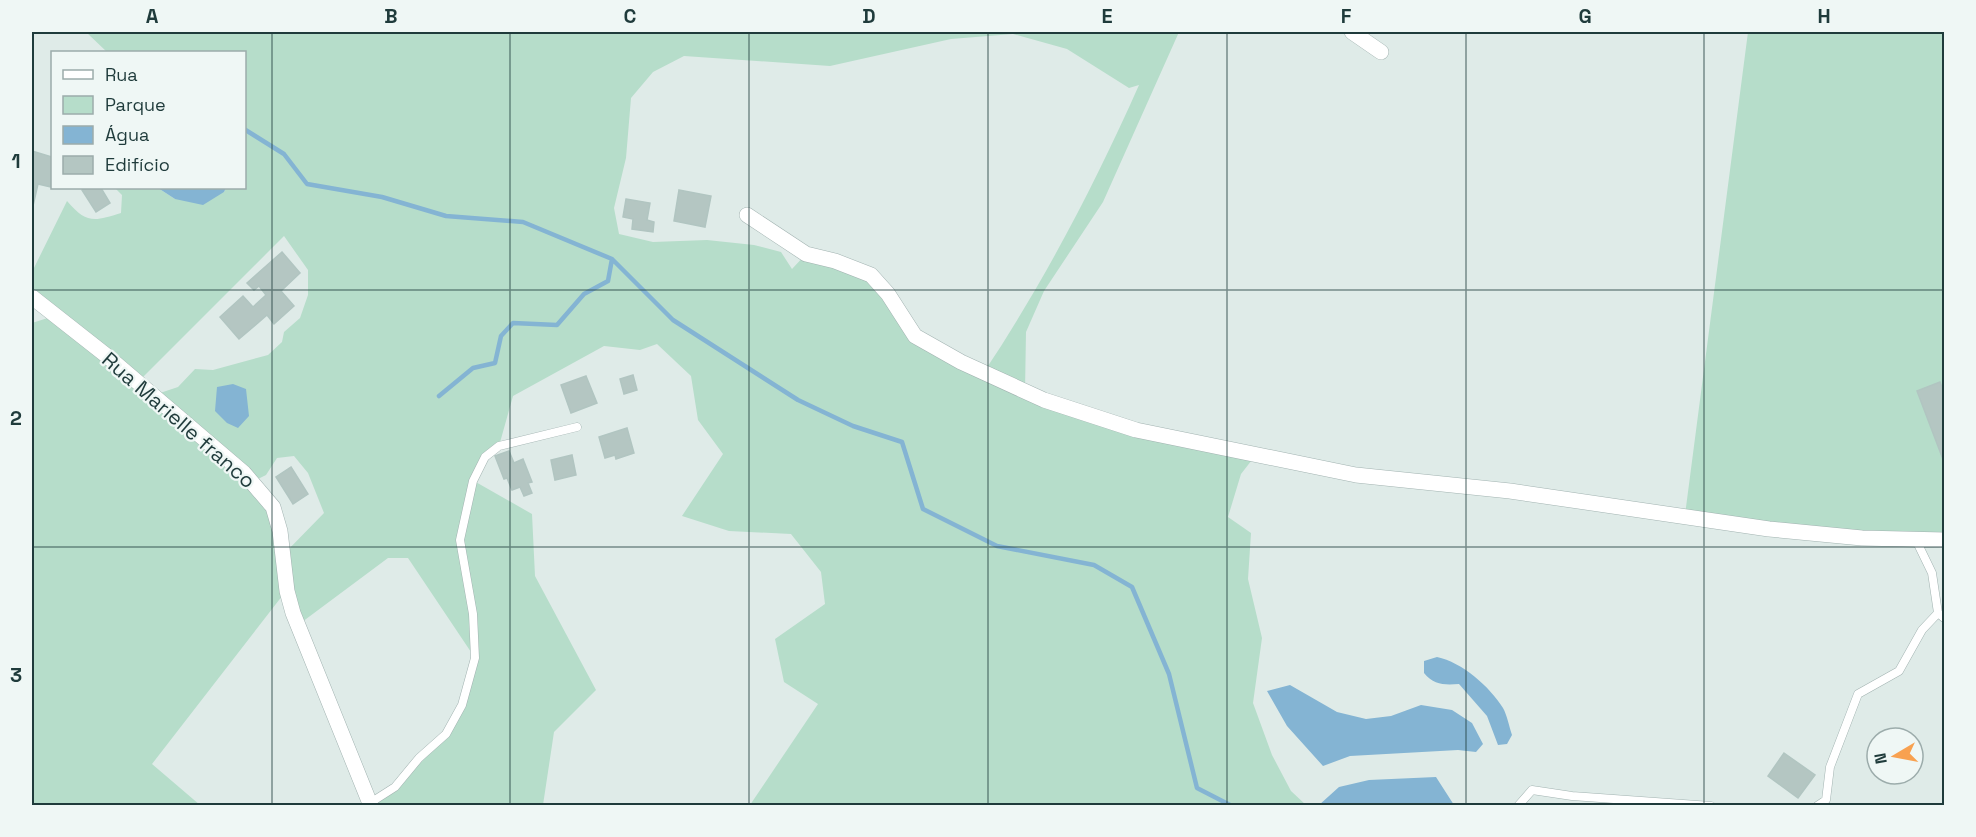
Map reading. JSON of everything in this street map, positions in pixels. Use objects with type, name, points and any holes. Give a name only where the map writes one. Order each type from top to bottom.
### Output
[{"type":"street","points":[[1352,32],[1381,52]]},
{"type":"street","points":[[747,215],[806,254],[835,261],[871,275],[888,294],[915,336],[952,357],[1044,400],[1136,430],[1356,475],[1510,491],[1769,529],[1862,538],[1944,540]]},
{"type":"street","name":"Rua Marielle franco","points":[[32,297],[107,356],[236,466],[273,507],[280,531],[287,591],[293,613],[370,804]]},
{"type":"lane","points":[[370,804],[395,787],[419,758],[446,734],[462,705],[475,658],[473,614],[460,540],[473,481],[485,457],[499,446],[577,427]]},
{"type":"lane","points":[[1817,806],[1826,800],[1830,767],[1858,694],[1899,671],[1922,630],[1941,615],[1932,573],[1916,539]]},
{"type":"lane","points":[[1518,806],[1532,790],[1572,796],[1711,806]]},
{"type":"green space","points":[[86,32],[1179,32],[1103,202],[1044,291],[1026,332],[1025,391],[1255,456],[1241,474],[1228,517],[1251,533],[1248,579],[1262,638],[1253,703],[1272,755],[1291,791],[1306,805],[750,805],[818,704],[784,682],[775,639],[825,604],[821,572],[791,534],[729,531],[682,516],[723,454],[698,420],[691,376],[657,344],[640,350],[604,346],[513,396],[499,446],[485,457],[474,481],[532,514],[535,576],[596,690],[554,732],[543,805],[373,806],[424,759],[448,731],[463,703],[475,658],[408,558],[388,558],[298,625],[286,591],[152,764],[200,805],[32,805],[32,323],[54,316],[32,297],[32,272],[67,201],[85,217],[97,219],[121,213],[122,195],[116,189],[160,189],[175,199],[224,192],[226,189],[246,189],[246,51],[106,51]],"holes":[[[1013,34],[1067,49],[1129,88],[1139,85],[1068,232],[984,372],[915,336],[871,275],[806,254],[792,269],[781,252],[754,245],[707,240],[653,242],[619,234],[614,208],[626,158],[631,98],[653,72],[684,56],[830,66],[951,39]],[[284,236],[308,270],[308,295],[300,318],[284,332],[282,342],[268,355],[213,370],[195,369],[178,387],[154,395],[138,382]],[[294,456],[308,473],[324,513],[282,556],[273,507],[252,482],[266,475],[277,458]]]},
{"type":"green space","points":[[1748,32],[1944,32],[1944,540],[1685,515]]},
{"type":"water","points":[[160,189],[226,189],[203,205],[175,199]]},
{"type":"water","points":[[233,384],[246,389],[249,416],[238,428],[227,423],[215,411],[217,387]]},
{"type":"water","points":[[1437,657],[1456,664],[1474,676],[1497,700],[1504,711],[1512,735],[1507,744],[1498,745],[1487,716],[1459,684],[1440,683],[1424,673],[1424,661]]},
{"type":"water","points":[[1290,685],[1337,712],[1366,719],[1391,716],[1421,705],[1452,710],[1472,723],[1483,744],[1476,752],[1458,750],[1350,756],[1323,766],[1287,726],[1267,691]]},
{"type":"water","points":[[1436,777],[1454,805],[1319,805],[1339,787],[1369,780]]},
{"type":"building","points":[[32,151],[51,157],[51,187],[38,184],[32,210]]},
{"type":"building","points":[[102,189],[110,203],[96,212],[82,190]]},
{"type":"building","points":[[679,190],[711,196],[705,227],[674,221]]},
{"type":"building","points":[[626,199],[650,203],[647,220],[654,222],[653,232],[632,229],[633,219],[623,217]]},
{"type":"building","points":[[282,252],[300,273],[281,291],[294,306],[274,324],[267,315],[239,339],[220,317],[243,296],[253,307],[266,295],[259,286],[254,290],[247,283]]},
{"type":"building","points":[[633,375],[637,390],[624,394],[620,379]]},
{"type":"building","points":[[586,376],[597,403],[571,413],[561,385]]},
{"type":"building","points":[[1940,382],[1944,393],[1944,462],[1917,391]]},
{"type":"building","points":[[627,428],[634,453],[616,459],[615,455],[605,458],[599,437]]},
{"type":"building","points":[[509,451],[514,463],[523,459],[532,482],[528,483],[532,493],[524,496],[520,487],[512,490],[507,478],[504,479],[495,456]]},
{"type":"building","points":[[572,455],[576,475],[555,480],[551,460]]},
{"type":"building","points":[[291,467],[308,494],[293,504],[276,477]]},
{"type":"building","points":[[1784,753],[1815,775],[1798,798],[1768,776]]},
{"type":"waterway","points":[[246,130],[284,154],[307,184],[382,197],[446,216],[523,222],[612,259],[673,320],[798,400],[853,426],[902,442],[923,509],[997,546],[1094,565],[1132,587],[1169,674],[1197,788],[1232,806]]},
{"type":"waterway","points":[[439,396],[473,368],[495,363],[501,336],[513,323],[557,325],[584,294],[608,281],[612,259]]}]
